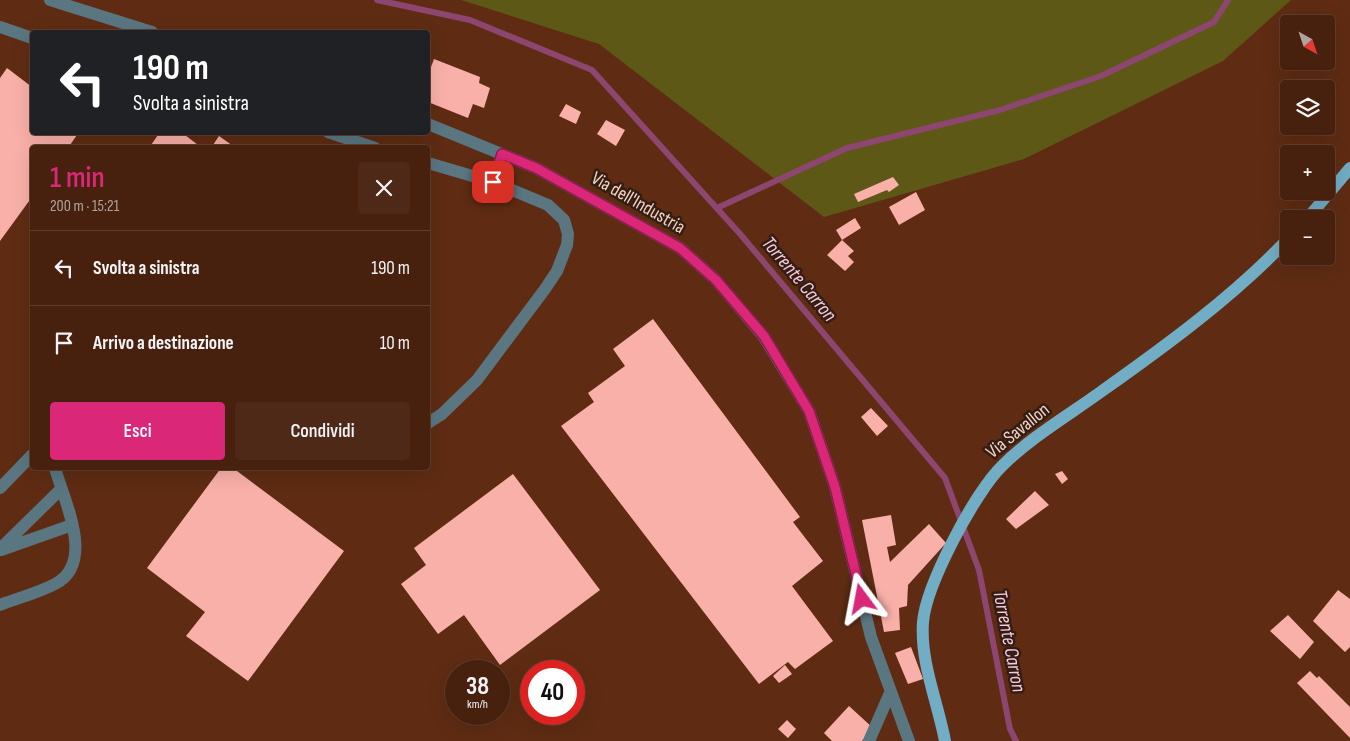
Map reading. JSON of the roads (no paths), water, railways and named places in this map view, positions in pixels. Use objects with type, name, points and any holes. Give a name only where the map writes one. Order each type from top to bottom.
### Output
[{"type":"main road","points":[[1315,210],[1350,168]]},
{"type":"main road","name":"Via Savallon","points":[[945,741],[925,652],[923,623],[928,594],[940,566],[986,484],[1002,466],[1024,447],[1130,371],[1199,317],[1242,282],[1280,246]]},
{"type":"street","points":[[50,0],[146,30]]},
{"type":"street","points":[[0,27],[30,37]]},
{"type":"street","name":"Via dell'Industria","points":[[430,125],[544,172],[680,248],[716,280],[764,336],[809,411],[835,487],[871,637],[909,741]]},
{"type":"street","points":[[337,135],[366,145]]},
{"type":"street","points":[[493,182],[502,154]]},
{"type":"street","points":[[430,164],[493,182],[548,204],[564,220],[568,234],[567,245],[557,271],[545,289],[477,380],[442,414],[430,422]]},
{"type":"street","points":[[0,488],[30,457]]},
{"type":"street","points":[[0,605],[56,584],[73,566],[77,553],[77,543],[55,470]]},
{"type":"street","points":[[0,550],[61,489]]},
{"type":"street","points":[[0,550],[72,525]]},
{"type":"street","points":[[869,741],[890,693]]},
{"type":"waterway","name":"Torrente Carron","points":[[377,0],[470,20],[592,70],[741,235],[945,478],[979,570],[1010,729],[1016,741]]},
{"type":"waterway","points":[[717,208],[847,148],[1000,110],[1101,76],[1214,22],[1228,0]]}]
